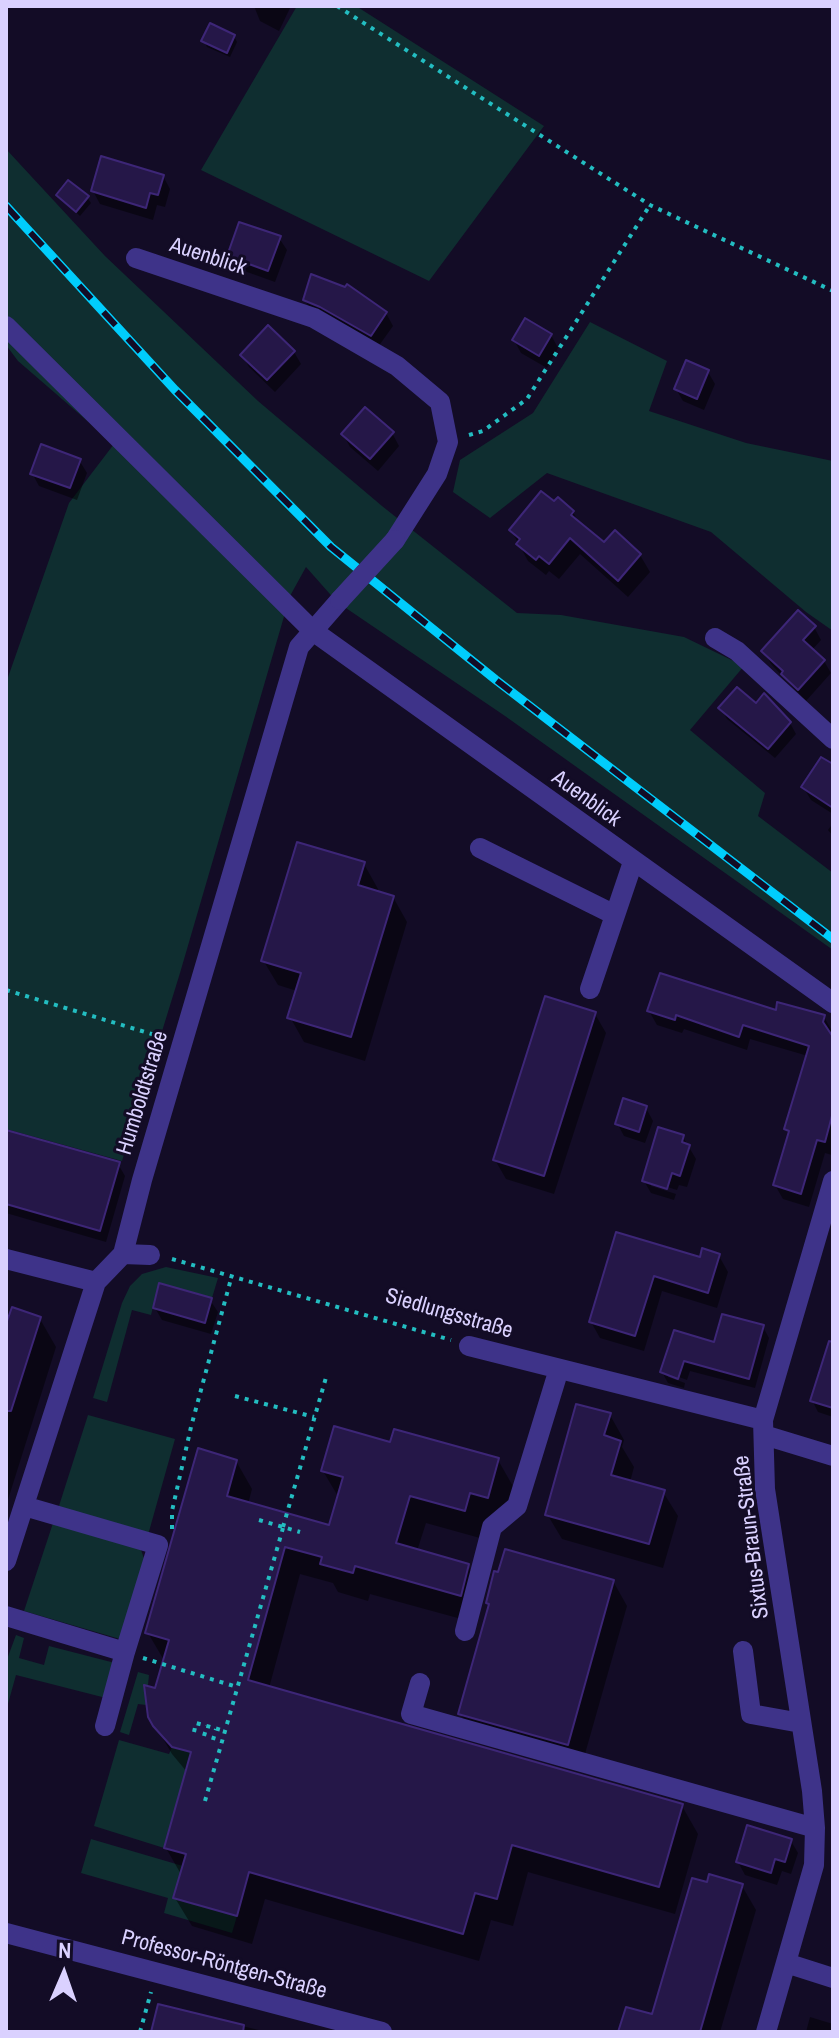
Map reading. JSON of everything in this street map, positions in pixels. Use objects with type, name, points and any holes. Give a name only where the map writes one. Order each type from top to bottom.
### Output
[{"type":"street","name":"Auenblick","points":[[136,258],[314,318],[397,366],[440,402],[448,442],[437,474],[395,540],[313,631]]},
{"type":"street","name":"Auenblick","points":[[6,326],[313,631],[833,1003]]},
{"type":"street","name":"Humboldtstraße","points":[[6,1561],[96,1282],[123,1254],[299,647],[313,631]]},
{"type":"street","points":[[715,638],[737,651],[833,739]]},
{"type":"street","points":[[480,848],[615,915]]},
{"type":"street","points":[[590,989],[633,862]]},
{"type":"street","name":"Sixtus-Braun-Straße","points":[[766,2032],[786,1963],[823,1868],[821,1818],[801,1723],[765,1489],[764,1428],[833,1181]]},
{"type":"street","points":[[123,1254],[150,1255]]},
{"type":"street","points":[[6,1259],[96,1282]]},
{"type":"street","name":"Siedlungsstraße","points":[[469,1346],[764,1428],[833,1456]]},
{"type":"street","points":[[465,1631],[492,1527],[517,1506],[559,1369]]},
{"type":"street","points":[[24,1506],[158,1545],[105,1726]]},
{"type":"street","points":[[6,1616],[125,1652]]},
{"type":"street","points":[[743,1651],[751,1714],[801,1723]]},
{"type":"street","points":[[420,1683],[411,1714],[821,1818]]},
{"type":"street","name":"Professor-Röntgen-Straße","points":[[6,1933],[382,2032]]},
{"type":"street","points":[[786,1963],[833,1978]]},
{"type":"path","points":[[337,6],[650,205],[833,291]]},
{"type":"path","points":[[483,431],[527,399],[650,205]]},
{"type":"path","points":[[6,990],[183,1043]]},
{"type":"path","name":"Siedlungsstraße","points":[[150,1255],[183,1261],[469,1346]]},
{"type":"path","points":[[171,1534],[172,1511],[232,1275]]},
{"type":"path","points":[[205,1801],[327,1374]]},
{"type":"path","points":[[235,1396],[314,1417]]},
{"type":"path","points":[[259,1520],[300,1532]]},
{"type":"path","points":[[125,1652],[237,1687]]},
{"type":"path","points":[[194,1732],[196,1723],[225,1731]]},
{"type":"path","points":[[204,1736],[207,1726]]},
{"type":"path","points":[[213,1740],[216,1729]]},
{"type":"path","points":[[140,2032],[157,1972]]},
{"type":"green space","points":[[297,6],[356,6],[544,126],[429,281],[201,170]]},
{"type":"green space","points":[[6,149],[105,256],[258,401],[382,506],[517,613],[561,615],[684,637],[744,666],[690,730],[765,793],[758,816],[833,873],[833,950],[505,716],[337,602],[306,567],[290,596],[122,1161],[6,1129],[6,683],[69,503],[114,444],[18,361],[6,345]]},
{"type":"green space","points":[[590,322],[667,361],[649,411],[746,443],[833,461],[833,631],[711,532],[547,473],[490,518],[453,492],[460,460],[533,413]]},
{"type":"green space","points":[[166,1267],[218,1278],[212,1298],[159,1284],[151,1315],[132,1310],[107,1402],[93,1398],[130,1286],[142,1274]]},
{"type":"green space","points":[[88,1415],[175,1439],[148,1535],[58,1509]]},
{"type":"green space","points":[[53,1523],[140,1547],[147,1567],[120,1639],[24,1611]]},
{"type":"green space","points":[[16,1635],[24,1638],[19,1658],[44,1665],[49,1646],[115,1663],[106,1698],[16,1675],[6,1711],[6,1662]]},
{"type":"green space","points":[[138,1672],[149,1675],[146,1705],[138,1704],[129,1735],[120,1732]]},
{"type":"green space","points":[[119,1740],[169,1754],[172,1747],[182,1750],[193,1744],[164,1848],[94,1826]]},
{"type":"green space","points":[[91,1839],[183,1866],[173,1898],[237,1916],[232,1933],[164,1913],[168,1898],[81,1873]]},
{"type":"building","points":[[210,23],[235,35],[227,53],[201,41]]},
{"type":"building","points":[[101,156],[164,175],[158,195],[150,193],[146,208],[91,191]]},
{"type":"building","points":[[68,180],[89,196],[76,212],[56,195]]},
{"type":"building","points":[[239,222],[281,236],[268,271],[227,256]]},
{"type":"building","points":[[311,274],[345,287],[347,284],[387,312],[371,336],[303,300]]},
{"type":"building","points":[[525,318],[552,334],[539,356],[512,340]]},
{"type":"building","points":[[268,325],[295,351],[267,380],[240,355]]},
{"type":"building","points":[[686,360],[709,370],[697,399],[674,389]]},
{"type":"building","points":[[365,407],[394,432],[370,459],[341,434]]},
{"type":"building","points":[[41,444],[81,459],[70,488],[30,474]]},
{"type":"building","points":[[541,491],[554,501],[558,497],[574,511],[571,515],[604,542],[615,530],[641,554],[618,581],[570,538],[549,564],[539,556],[536,560],[516,544],[520,539],[509,530]]},
{"type":"building","points":[[798,610],[816,626],[803,640],[825,660],[798,690],[761,651]]},
{"type":"building","points":[[737,687],[756,703],[764,693],[791,722],[768,749],[718,708]]},
{"type":"building","points":[[821,757],[833,764],[833,808],[801,787]]},
{"type":"building","points":[[297,842],[365,862],[358,885],[394,896],[351,1037],[287,1018],[301,973],[261,961]]},
{"type":"building","points":[[660,973],[776,1010],[777,1002],[825,1015],[823,1022],[833,1037],[833,1112],[825,1142],[817,1140],[801,1194],[773,1185],[789,1131],[784,1129],[809,1046],[743,1025],[739,1037],[676,1015],[675,1020],[647,1011]]},
{"type":"building","points":[[545,996],[596,1012],[544,1176],[493,1160]]},
{"type":"building","points":[[623,1098],[647,1106],[639,1132],[615,1124]]},
{"type":"building","points":[[658,1127],[684,1135],[682,1142],[690,1145],[680,1176],[672,1173],[667,1189],[642,1181]]},
{"type":"building","points":[[6,1130],[120,1162],[100,1231],[6,1204]]},
{"type":"building","points":[[616,1232],[700,1257],[702,1248],[720,1254],[708,1293],[654,1276],[635,1336],[589,1322]]},
{"type":"building","points":[[159,1283],[212,1298],[205,1323],[153,1308]]},
{"type":"building","points":[[12,1307],[41,1317],[11,1411],[6,1411],[6,1324]]},
{"type":"building","points":[[722,1314],[764,1325],[749,1379],[684,1361],[678,1379],[660,1372],[674,1330],[714,1342]]},
{"type":"building","points":[[829,1341],[833,1342],[833,1408],[810,1401]]},
{"type":"building","points":[[576,1404],[611,1413],[604,1435],[621,1441],[611,1475],[665,1490],[649,1544],[545,1515]]},
{"type":"building","points":[[334,1426],[390,1442],[394,1429],[499,1458],[488,1498],[470,1493],[465,1511],[410,1496],[396,1543],[469,1564],[461,1596],[355,1566],[353,1573],[320,1564],[322,1557],[285,1547],[248,1680],[683,1804],[659,1887],[512,1845],[497,1899],[475,1893],[463,1934],[249,1872],[237,1916],[173,1898],[186,1854],[164,1848],[191,1752],[172,1747],[148,1717],[144,1685],[155,1688],[169,1640],[145,1633],[198,1448],[237,1460],[227,1496],[329,1525],[343,1477],[321,1471]]},
{"type":"building","points":[[505,1549],[614,1580],[568,1745],[458,1714],[489,1604],[486,1603],[494,1571],[498,1572]]},
{"type":"building","points":[[747,1825],[792,1839],[785,1862],[775,1859],[771,1873],[736,1862]]},
{"type":"building","points":[[709,1874],[743,1884],[700,2032],[618,2032],[626,2007],[652,2014],[692,1878],[707,1882]]},
{"type":"building","points":[[158,2004],[244,2025],[243,2032],[151,2032]]},
{"type":"railway","points":[[6,206],[175,390],[331,547],[496,680],[833,939]]}]
